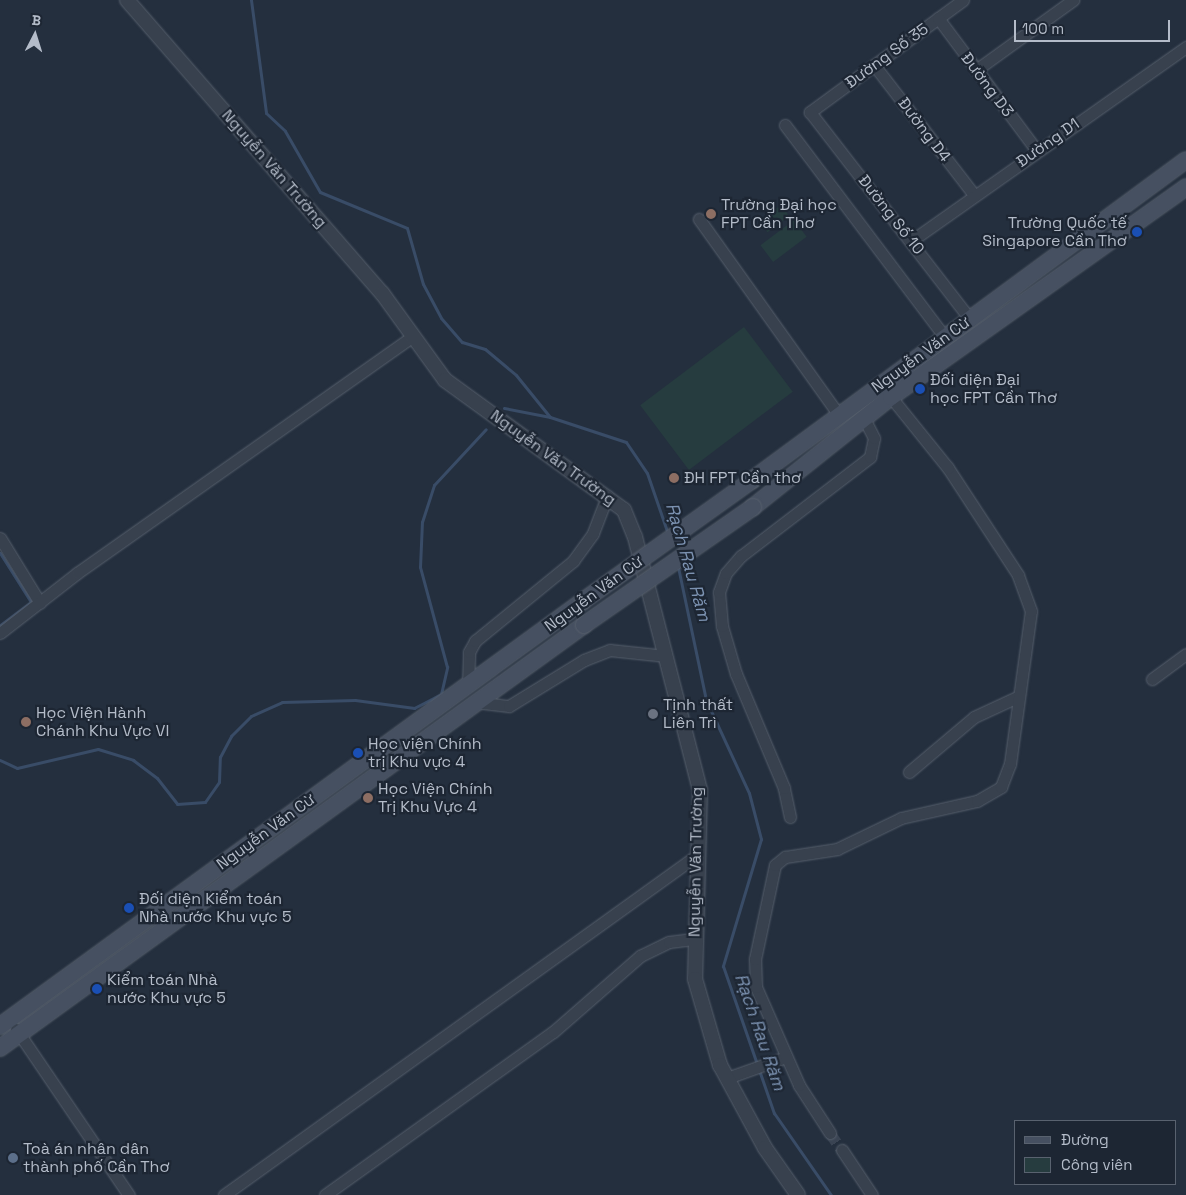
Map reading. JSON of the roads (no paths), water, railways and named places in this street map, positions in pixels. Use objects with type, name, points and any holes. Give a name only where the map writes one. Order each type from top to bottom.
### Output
[{"type":"main road","name":"Nguyễn Văn Cừ","points":[[5,1022],[584,600],[752,480],[1186,160]]},
{"type":"main road","name":"Nguyễn Văn Cừ","points":[[0,1048],[476,702],[753,507],[891,397],[1186,187]]},
{"type":"main road","points":[[970,319],[981,333]]},
{"type":"main road","points":[[314,798],[324,813]]},
{"type":"main road","points":[[110,946],[121,961]]},
{"type":"street","name":"Nguyễn Văn Trường","points":[[127,0],[382,293],[445,380],[624,510],[635,537],[700,790],[696,856],[695,979],[727,1078],[765,1148],[798,1195]]},
{"type":"street","name":"Đường Số 35","points":[[810,112],[963,0]]},
{"type":"street","points":[[976,70],[1073,0]]},
{"type":"street","name":"Đường D3","points":[[938,18],[1037,151]]},
{"type":"street","name":"Đường D1","points":[[911,241],[1186,47]]},
{"type":"street","name":"Đường D4","points":[[874,65],[974,195]]},
{"type":"street","name":"Đường Số 10","points":[[810,112],[970,319]]},
{"type":"street","points":[[785,125],[945,337]]},
{"type":"street","points":[[699,219],[839,415]]},
{"type":"street","points":[[0,633],[40,602],[413,336]]},
{"type":"street","points":[[830,1133],[782,1059],[754,975],[762,920],[780,859],[837,849],[901,818],[977,800],[1002,787],[1009,774],[1017,697],[1031,611],[1026,590],[948,468],[891,397]]},
{"type":"street","points":[[790,817],[784,788],[736,674],[722,626],[719,592],[726,573],[741,556],[870,457],[874,438],[864,418]]},
{"type":"street","points":[[468,685],[469,652],[475,641],[573,560],[593,533],[606,496]]},
{"type":"street","points":[[0,538],[40,602]]},
{"type":"street","points":[[476,702],[509,706],[584,660],[610,650],[666,656]]},
{"type":"street","points":[[1152,679],[1186,654]]},
{"type":"street","points":[[908,772],[974,718],[1017,697]]},
{"type":"street","points":[[224,1195],[696,856]]},
{"type":"street","points":[[325,1195],[553,1032],[640,956],[669,942],[695,939]]},
{"type":"street","points":[[5,1022],[20,1034],[129,1195]]},
{"type":"street","points":[[727,1078],[782,1059]]},
{"type":"street","points":[[842,1150],[872,1195]]},
{"type":"waterway","name":"Rạch Rau Răm","points":[[251,0],[266,113],[285,131],[320,192],[407,228],[423,284],[441,318],[462,342],[485,349],[516,375],[550,417],[626,442],[647,473],[668,534]]},
{"type":"waterway","points":[[504,408],[550,417]]},
{"type":"waterway","points":[[0,760],[17,768],[98,749],[133,760],[157,778],[177,804],[205,802],[219,782],[220,757],[231,736],[251,716],[282,702],[355,700],[414,708],[441,694],[447,667],[420,567],[422,522],[434,485],[486,429]]},
{"type":"waterway","points":[[0,553],[31,602],[0,625]]},
{"type":"waterway","name":"Rạch Rau Răm","points":[[678,567],[706,700],[749,793],[761,839],[723,966],[774,1113],[831,1195]]},
{"type":"tunnel","points":[[830,1133],[842,1150]]},
{"type":"place","name":"Trường Đại học FPT Cần Thơ","points":[[711,214]]},
{"type":"place","name":"Trường Quốc tế Singapore Cần Thơ","points":[[1137,232]]},
{"type":"place","name":"Đối diện Đại học FPT Cần Thơ","points":[[920,389]]},
{"type":"place","name":"ĐH FPT Cần thơ","points":[[674,478]]},
{"type":"place","name":"Tịnh thất Liên Trì","points":[[653,714]]},
{"type":"place","name":"Học Viện Hành Chánh Khu Vực VI","points":[[26,722]]},
{"type":"place","name":"Học viện Chính trị Khu vực 4","points":[[358,753]]},
{"type":"place","name":"Học Viện Chính Trị Khu Vực 4","points":[[368,798]]},
{"type":"place","name":"Đối diện Kiểm toán Nhà nước Khu vực 5","points":[[129,908]]},
{"type":"place","name":"Kiểm toán Nhà nước Khu vực 5","points":[[97,989]]},
{"type":"place","name":"Toà án nhân dân thành phố Cần Thơ","points":[[13,1158]]}]
